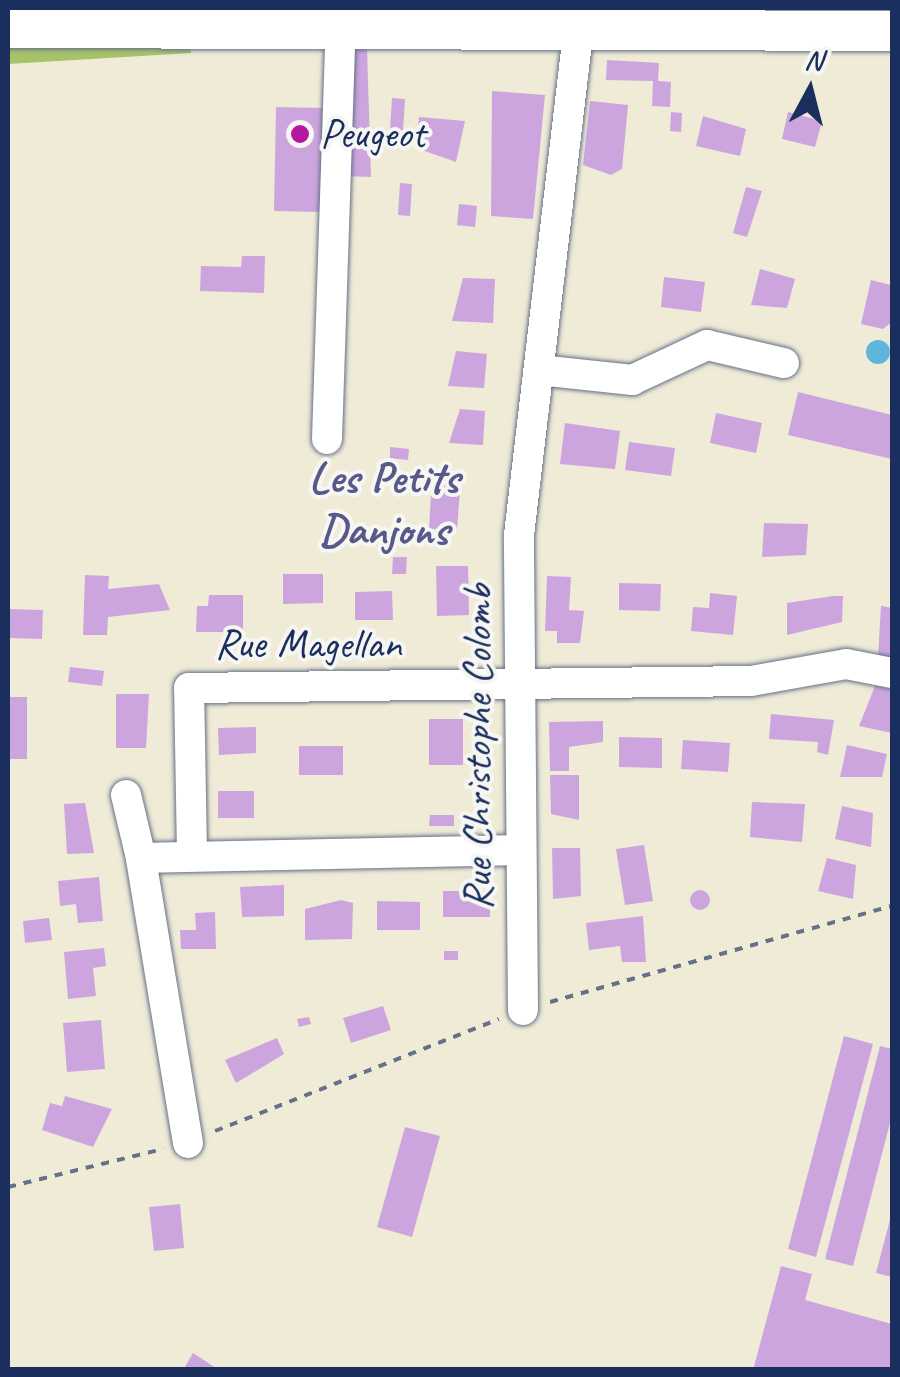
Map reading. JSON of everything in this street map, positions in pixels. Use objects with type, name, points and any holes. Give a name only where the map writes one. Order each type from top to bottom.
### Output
[{"type":"main road","points":[[8,15],[425,8]]},
{"type":"main road","points":[[764,8],[890,20]]},
{"type":"main road","points":[[8,28],[340,26],[580,18],[890,20]]},
{"type":"street","name":"Rue Christophe Colomb","points":[[524,1010],[519,535],[580,18]]},
{"type":"street","points":[[327,438],[340,26]]},
{"type":"street","points":[[538,370],[632,380],[706,345],[784,363]]},
{"type":"street","name":"Rue Magellan","points":[[192,855],[189,688],[752,681],[846,664],[892,672]]},
{"type":"street","points":[[126,795],[141,858],[164,1101],[188,1142]]},
{"type":"street","points":[[141,858],[520,850]]},
{"type":"path","points":[[8,1188],[188,1142]]},
{"type":"green space","points":[[8,8],[185,8],[191,53],[8,64]]},
{"type":"water","points":[[873,340],[883,340],[890,352],[883,364],[873,364],[866,357],[866,347]]},
{"type":"building","points":[[349,48],[367,49],[371,177],[344,176]]},
{"type":"building","points":[[607,60],[659,63],[658,81],[671,82],[670,107],[652,106],[653,81],[606,80]]},
{"type":"building","points":[[492,91],[545,95],[533,219],[491,216]]},
{"type":"building","points":[[392,98],[405,99],[402,146],[389,145]]},
{"type":"building","points":[[590,101],[628,105],[622,169],[611,175],[583,165]]},
{"type":"building","points":[[276,107],[325,108],[323,212],[274,211]]},
{"type":"building","points":[[671,112],[682,113],[681,132],[670,131]]},
{"type":"building","points":[[788,112],[822,121],[815,147],[782,139]]},
{"type":"building","points":[[703,116],[746,129],[740,156],[696,146]]},
{"type":"building","points":[[419,117],[465,121],[456,162],[416,148]]},
{"type":"building","points":[[400,183],[412,184],[410,216],[398,215]]},
{"type":"building","points":[[746,187],[762,191],[747,237],[733,233]]},
{"type":"building","points":[[459,204],[477,206],[475,227],[457,225]]},
{"type":"building","points":[[242,256],[265,256],[264,293],[200,291],[201,266],[241,267]]},
{"type":"building","points":[[760,269],[795,279],[787,308],[751,305]]},
{"type":"building","points":[[664,277],[705,282],[701,312],[661,307]]},
{"type":"building","points":[[463,278],[495,279],[493,323],[452,321]]},
{"type":"building","points":[[871,280],[891,285],[892,322],[883,329],[861,324]]},
{"type":"building","points":[[456,351],[487,354],[484,388],[448,386]]},
{"type":"building","points":[[798,392],[892,415],[892,459],[788,435]]},
{"type":"building","points":[[460,409],[485,411],[483,445],[449,443]]},
{"type":"building","points":[[716,413],[762,423],[756,453],[710,443]]},
{"type":"building","points":[[565,423],[620,431],[615,469],[560,464]]},
{"type":"building","points":[[629,442],[675,448],[671,476],[625,470]]},
{"type":"building","points":[[390,447],[409,449],[408,460],[390,458]]},
{"type":"building","points":[[432,479],[455,480],[460,490],[457,530],[429,529]]},
{"type":"building","points":[[764,523],[808,524],[806,555],[762,557]]},
{"type":"building","points":[[393,557],[407,557],[406,574],[392,574]]},
{"type":"building","points":[[436,566],[468,566],[469,615],[437,616]]},
{"type":"building","points":[[283,574],[323,574],[323,603],[283,604]]},
{"type":"building","points":[[85,575],[109,576],[108,589],[159,584],[170,610],[108,617],[107,635],[83,635]]},
{"type":"building","points":[[547,576],[571,577],[569,610],[584,611],[580,643],[557,643],[557,631],[545,631]]},
{"type":"building","points":[[619,583],[661,584],[660,611],[619,610]]},
{"type":"building","points":[[392,591],[393,620],[355,620],[355,592]]},
{"type":"building","points":[[710,593],[737,596],[733,635],[691,631],[693,607],[709,608]]},
{"type":"building","points":[[209,595],[243,595],[243,632],[196,632],[197,606],[208,606]]},
{"type":"building","points":[[843,596],[842,622],[787,635],[787,603]]},
{"type":"building","points":[[881,606],[892,608],[892,661],[878,658]]},
{"type":"building","points":[[8,609],[43,610],[42,639],[8,638]]},
{"type":"building","points":[[70,667],[104,671],[102,686],[68,682]]},
{"type":"building","points":[[875,686],[892,689],[892,733],[859,726]]},
{"type":"building","points":[[116,694],[149,694],[146,748],[116,748]]},
{"type":"building","points":[[8,697],[27,697],[27,759],[8,759]]},
{"type":"building","points":[[771,714],[834,720],[828,755],[817,752],[818,742],[769,739]]},
{"type":"building","points":[[429,719],[463,719],[463,765],[429,765]]},
{"type":"building","points":[[603,721],[603,742],[569,747],[569,771],[550,771],[549,722]]},
{"type":"building","points":[[256,727],[256,753],[219,755],[218,728]]},
{"type":"building","points":[[619,737],[662,738],[662,768],[619,767]]},
{"type":"building","points":[[683,740],[730,743],[728,772],[681,769]]},
{"type":"building","points":[[847,745],[887,754],[882,777],[840,777]]},
{"type":"building","points":[[299,746],[343,746],[343,775],[299,775]]},
{"type":"building","points":[[550,775],[579,775],[579,820],[551,814]]},
{"type":"building","points":[[218,791],[254,791],[254,818],[218,818]]},
{"type":"building","points":[[752,802],[805,804],[802,842],[750,837]]},
{"type":"building","points":[[85,803],[94,853],[67,854],[64,804]]},
{"type":"building","points":[[842,806],[873,813],[871,847],[835,839]]},
{"type":"building","points":[[430,815],[454,815],[454,826],[429,826]]},
{"type":"building","points":[[644,845],[653,901],[625,905],[616,849]]},
{"type":"building","points":[[552,848],[580,848],[581,896],[553,899]]},
{"type":"building","points":[[827,858],[856,865],[853,899],[818,891]]},
{"type":"building","points":[[99,877],[103,921],[78,923],[76,904],[60,906],[58,881]]},
{"type":"building","points":[[284,885],[284,916],[242,917],[240,887]]},
{"type":"building","points":[[696,890],[704,890],[710,900],[704,910],[696,910],[690,904],[690,896]]},
{"type":"building","points":[[443,891],[490,891],[490,917],[443,917]]},
{"type":"building","points":[[341,900],[353,903],[352,939],[305,940],[305,909]]},
{"type":"building","points":[[377,901],[420,902],[420,930],[377,930]]},
{"type":"building","points":[[215,912],[216,949],[181,949],[180,930],[196,930],[195,913]]},
{"type":"building","points":[[643,916],[646,962],[622,962],[620,946],[589,950],[586,923]]},
{"type":"building","points":[[49,918],[52,940],[25,943],[23,921]]},
{"type":"building","points":[[104,948],[106,966],[93,968],[96,996],[68,999],[64,952]]},
{"type":"building","points":[[444,951],[458,951],[458,960],[444,960]]},
{"type":"building","points":[[383,1006],[391,1030],[351,1043],[343,1018]]},
{"type":"building","points":[[309,1017],[311,1024],[299,1027],[297,1019]]},
{"type":"building","points":[[101,1020],[105,1069],[67,1072],[63,1023]]},
{"type":"building","points":[[844,1036],[873,1044],[816,1257],[788,1249]]},
{"type":"building","points":[[277,1038],[284,1054],[236,1083],[225,1060]]},
{"type":"building","points":[[880,1046],[892,1049],[892,1115],[853,1266],[825,1259]]},
{"type":"building","points":[[65,1096],[112,1109],[93,1147],[42,1130],[50,1103],[62,1106]]},
{"type":"building","points":[[405,1127],[440,1136],[412,1237],[377,1227]]},
{"type":"building","points":[[180,1204],[184,1248],[154,1251],[149,1207]]},
{"type":"building","points":[[892,1212],[892,1277],[876,1273]]},
{"type":"building","points":[[781,1266],[812,1274],[805,1300],[892,1324],[892,1370],[753,1370]]},
{"type":"building","points":[[193,1353],[219,1370],[183,1370]]},
{"type":"place","name":"Peugeot","points":[[300,134]]},
{"type":"district","name":"Les Petits Danjons","points":[[384,504]]}]
